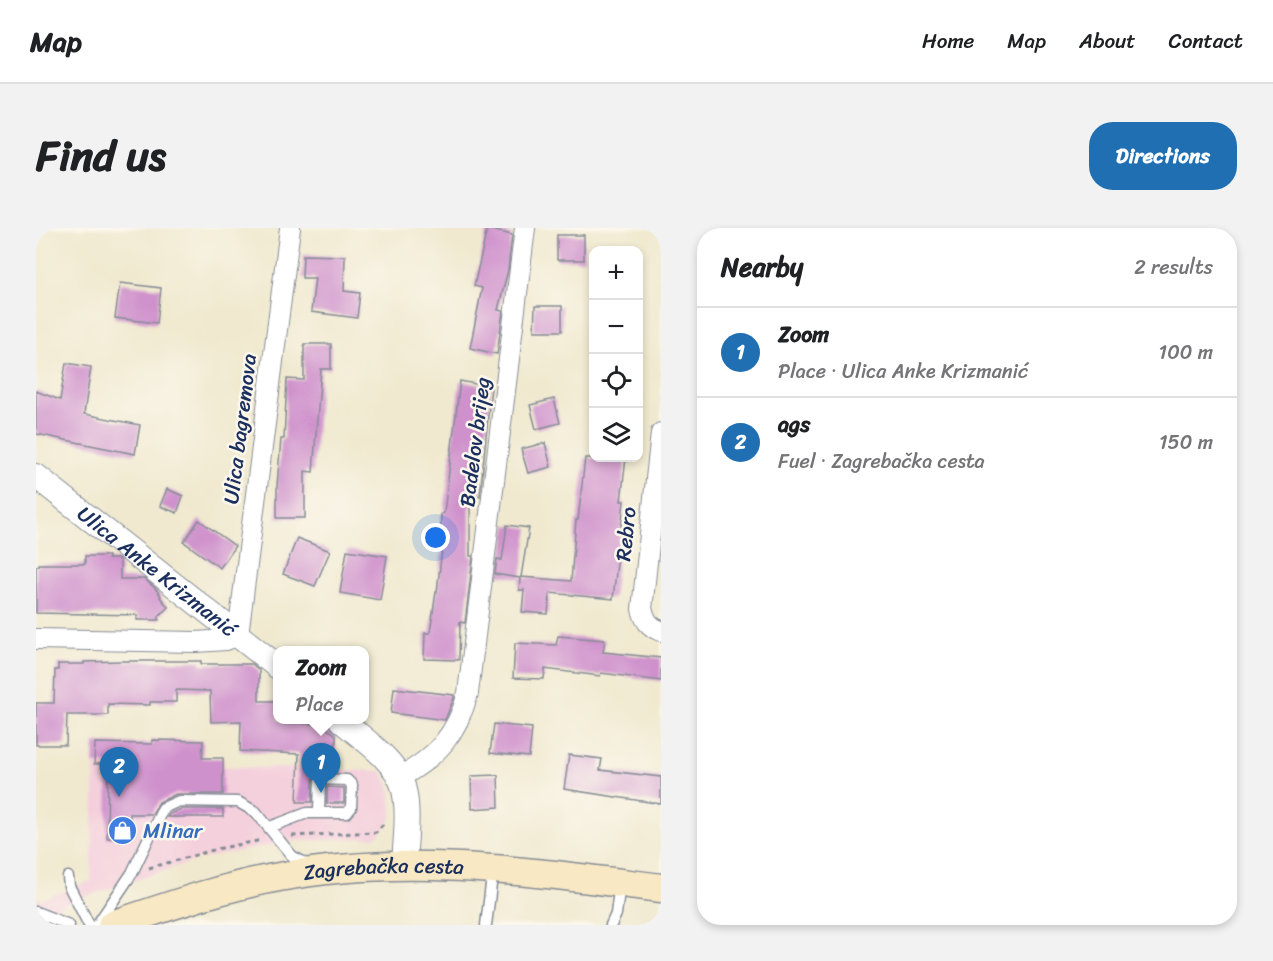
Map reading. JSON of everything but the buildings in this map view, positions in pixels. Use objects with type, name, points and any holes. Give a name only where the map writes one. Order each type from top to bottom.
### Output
[{"type":"main road","name":"Zagrebačka cesta","points":[[112,925],[185,901],[264,880],[324,871],[404,865],[455,865],[661,888]]},
{"type":"street","name":"Ulica bagremova","points":[[238,635],[290,228]]},
{"type":"street","name":"Badelov brijeg","points":[[400,777],[426,760],[449,738],[462,714],[468,693],[525,228]]},
{"type":"street","name":"Rebro","points":[[660,443],[642,609],[650,626],[661,631]]},
{"type":"street","name":"Ulica Anke Krizmanić","points":[[36,476],[273,663]]},
{"type":"street","points":[[36,639],[196,642],[226,640],[238,635]]},
{"type":"street","points":[[346,724],[389,762],[400,777],[405,795],[404,865]]},
{"type":"lane","points":[[97,925],[132,873],[163,808],[178,801],[238,802],[256,812],[292,856],[324,871]]},
{"type":"lane","points":[[270,827],[307,813],[319,812]]},
{"type":"lane","points":[[486,925],[493,869]]},
{"type":"lane","points":[[68,877],[73,894],[89,925]]},
{"type":"lane","points":[[611,925],[616,914],[620,883]]},
{"type":"lane","points":[[36,912],[69,925]]},
{"type":"path","points":[[287,836],[376,832]]},
{"type":"path","points":[[141,870],[217,849],[262,840]]},
{"type":"shaded area","points":[[95,763],[382,771],[391,790],[392,816],[387,826],[374,838],[291,841],[196,860],[64,904],[36,921],[36,897],[41,900],[91,881]]},
{"type":"place","name":"Zoom","points":[[321,793]]},
{"type":"place","name":"ags","points":[[119,797]]},
{"type":"place","name":"Mlinar","points":[[122,831]]}]
